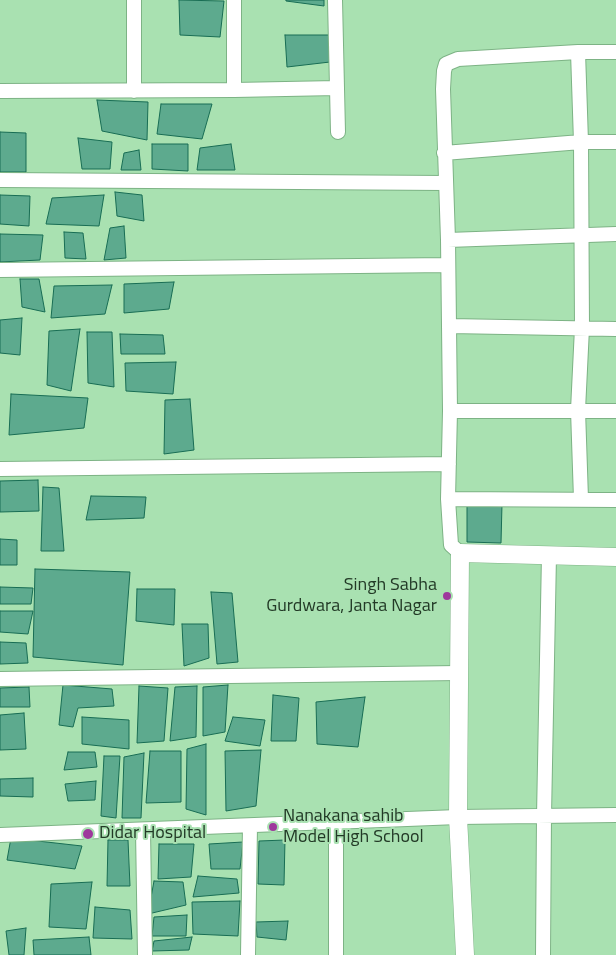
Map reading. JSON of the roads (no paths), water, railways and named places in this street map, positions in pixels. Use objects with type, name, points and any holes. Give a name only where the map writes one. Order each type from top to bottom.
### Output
[{"type":"street","points":[[134,0],[134,91]]},
{"type":"street","points":[[234,0],[234,90]]},
{"type":"street","points":[[335,0],[338,132]]},
{"type":"street","points":[[616,52],[578,52],[458,59],[446,64],[443,89],[450,326],[448,499],[451,545],[460,553],[616,556]]},
{"type":"street","points":[[578,52],[581,142],[582,328],[578,410],[581,499]]},
{"type":"street","points":[[0,91],[337,88]]},
{"type":"street","points":[[444,153],[581,142],[616,142]]},
{"type":"street","points":[[0,180],[445,183]]},
{"type":"street","points":[[448,240],[616,234]]},
{"type":"street","points":[[0,270],[447,265]]},
{"type":"street","points":[[450,326],[616,329]]},
{"type":"street","points":[[450,411],[616,411]]},
{"type":"street","points":[[0,469],[449,464]]},
{"type":"street","points":[[448,499],[616,500]]},
{"type":"street","points":[[460,553],[458,816],[465,955]]},
{"type":"street","points":[[544,955],[544,816],[550,555]]},
{"type":"street","points":[[0,679],[459,672]]},
{"type":"street","points":[[0,835],[458,816],[616,815]]},
{"type":"street","points":[[336,822],[336,955]]},
{"type":"street","points":[[248,955],[250,826]]},
{"type":"street","points":[[144,830],[145,955]]},
{"type":"place","name":"Singh Sabha Gurdwara, Janta Nagar","points":[[447,596]]},
{"type":"place","name":"Nanakana sahib Model High School","points":[[273,827]]},
{"type":"place","name":"Didar Hospital","points":[[88,834]]}]
